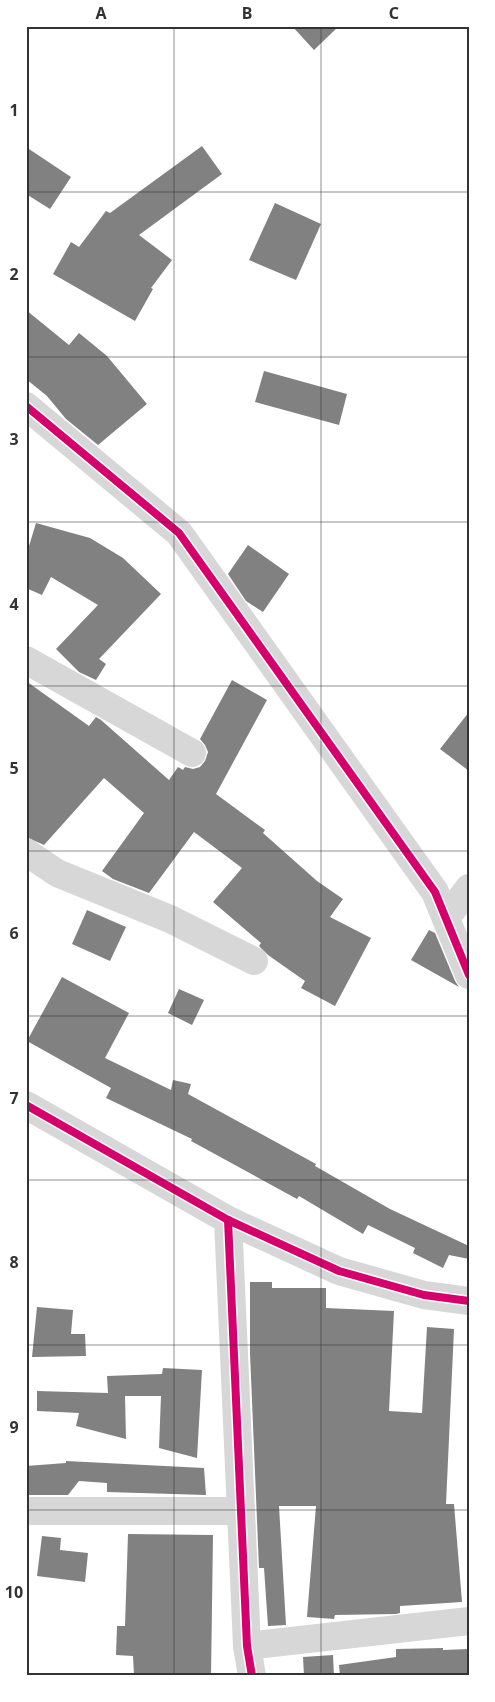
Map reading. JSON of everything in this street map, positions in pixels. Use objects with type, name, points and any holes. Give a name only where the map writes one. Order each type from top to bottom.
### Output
[{"type":"street","points":[[26,406],[180,533],[435,892],[469,975]]},
{"type":"street","points":[[26,660],[192,753]]},
{"type":"street","points":[[26,852],[57,873],[170,919],[254,961]]},
{"type":"street","points":[[446,918],[469,888]]},
{"type":"street","points":[[26,1105],[228,1220],[339,1271],[424,1295],[469,1300]]},
{"type":"street","points":[[228,1220],[248,1646],[252,1676]]},
{"type":"street","points":[[26,1511],[241,1510]]},
{"type":"street","points":[[248,1646],[469,1621]]},
{"type":"building","points":[[292,26],[339,26],[314,50]]},
{"type":"building","points":[[202,146],[222,174],[139,235],[172,260],[151,288],[153,289],[135,321],[53,274],[71,242],[79,247],[106,211],[110,213]]},
{"type":"building","points":[[26,147],[71,177],[50,209],[26,194]]},
{"type":"building","points":[[275,203],[321,224],[296,280],[249,260]]},
{"type":"building","points":[[26,310],[69,345],[79,333],[107,356],[147,404],[98,445],[66,419],[47,396],[26,379]]},
{"type":"building","points":[[264,371],[347,394],[339,425],[255,402]]},
{"type":"building","points":[[36,523],[90,538],[123,558],[161,594],[99,659],[106,664],[96,680],[79,672],[56,649],[98,605],[51,577],[42,595],[26,588],[26,556]]},
{"type":"building","points":[[248,545],[289,574],[263,612],[246,601],[228,574]]},
{"type":"building","points":[[232,680],[267,700],[216,794],[265,830],[263,833],[317,881],[343,899],[330,917],[371,938],[335,1006],[301,988],[305,981],[268,955],[259,946],[261,943],[213,902],[242,868],[194,832],[149,893],[113,879],[102,871],[144,813],[104,778],[44,845],[26,837],[26,681],[89,726],[96,717],[101,720],[169,780],[178,767],[183,770],[185,767],[193,769],[200,767],[205,761],[208,752],[200,739]]},
{"type":"building","points":[[469,712],[469,771],[440,749]]},
{"type":"building","points":[[87,910],[126,927],[110,961],[72,944]]},
{"type":"building","points":[[429,930],[435,933],[459,987],[411,960]]},
{"type":"building","points":[[62,977],[129,1013],[105,1058],[171,1090],[173,1080],[191,1084],[188,1094],[316,1164],[315,1166],[390,1209],[469,1246],[469,1259],[449,1255],[443,1268],[413,1253],[415,1248],[368,1225],[363,1234],[299,1196],[297,1199],[191,1141],[192,1139],[106,1098],[111,1088],[27,1041]]},
{"type":"building","points":[[179,989],[204,1000],[192,1025],[168,1013]]},
{"type":"building","points":[[250,1282],[272,1282],[272,1288],[326,1288],[326,1308],[394,1311],[389,1411],[422,1413],[427,1327],[454,1329],[446,1504],[454,1504],[462,1602],[400,1606],[400,1613],[396,1614],[335,1615],[334,1619],[307,1617],[316,1506],[279,1506],[286,1625],[268,1626],[264,1568],[259,1568],[250,1353]]},
{"type":"building","points":[[37,1307],[73,1310],[71,1334],[85,1334],[86,1356],[32,1357]]},
{"type":"building","points":[[163,1368],[202,1370],[197,1458],[159,1448],[161,1396],[125,1396],[126,1439],[76,1426],[79,1413],[37,1411],[37,1391],[108,1393],[107,1376],[162,1374]]},
{"type":"building","points":[[66,1461],[204,1468],[206,1495],[107,1492],[107,1483],[79,1481],[68,1495],[26,1495],[26,1466],[66,1463]]},
{"type":"building","points":[[128,1534],[213,1535],[211,1676],[134,1676],[133,1656],[116,1655],[117,1626],[125,1626]]},
{"type":"building","points":[[42,1536],[61,1538],[60,1550],[88,1553],[85,1582],[37,1576]]},
{"type":"building","points":[[443,1648],[443,1650],[469,1649],[469,1676],[340,1676],[339,1665],[396,1657],[396,1649]]},
{"type":"building","points":[[333,1655],[334,1676],[304,1676],[303,1657]]},
{"type":"cycle path","points":[[26,406],[179,533],[435,892],[469,975]]},
{"type":"cycle path","points":[[26,1105],[228,1220],[339,1271],[424,1295],[469,1301]]},
{"type":"cycle path","points":[[228,1220],[247,1646],[252,1676]]}]
